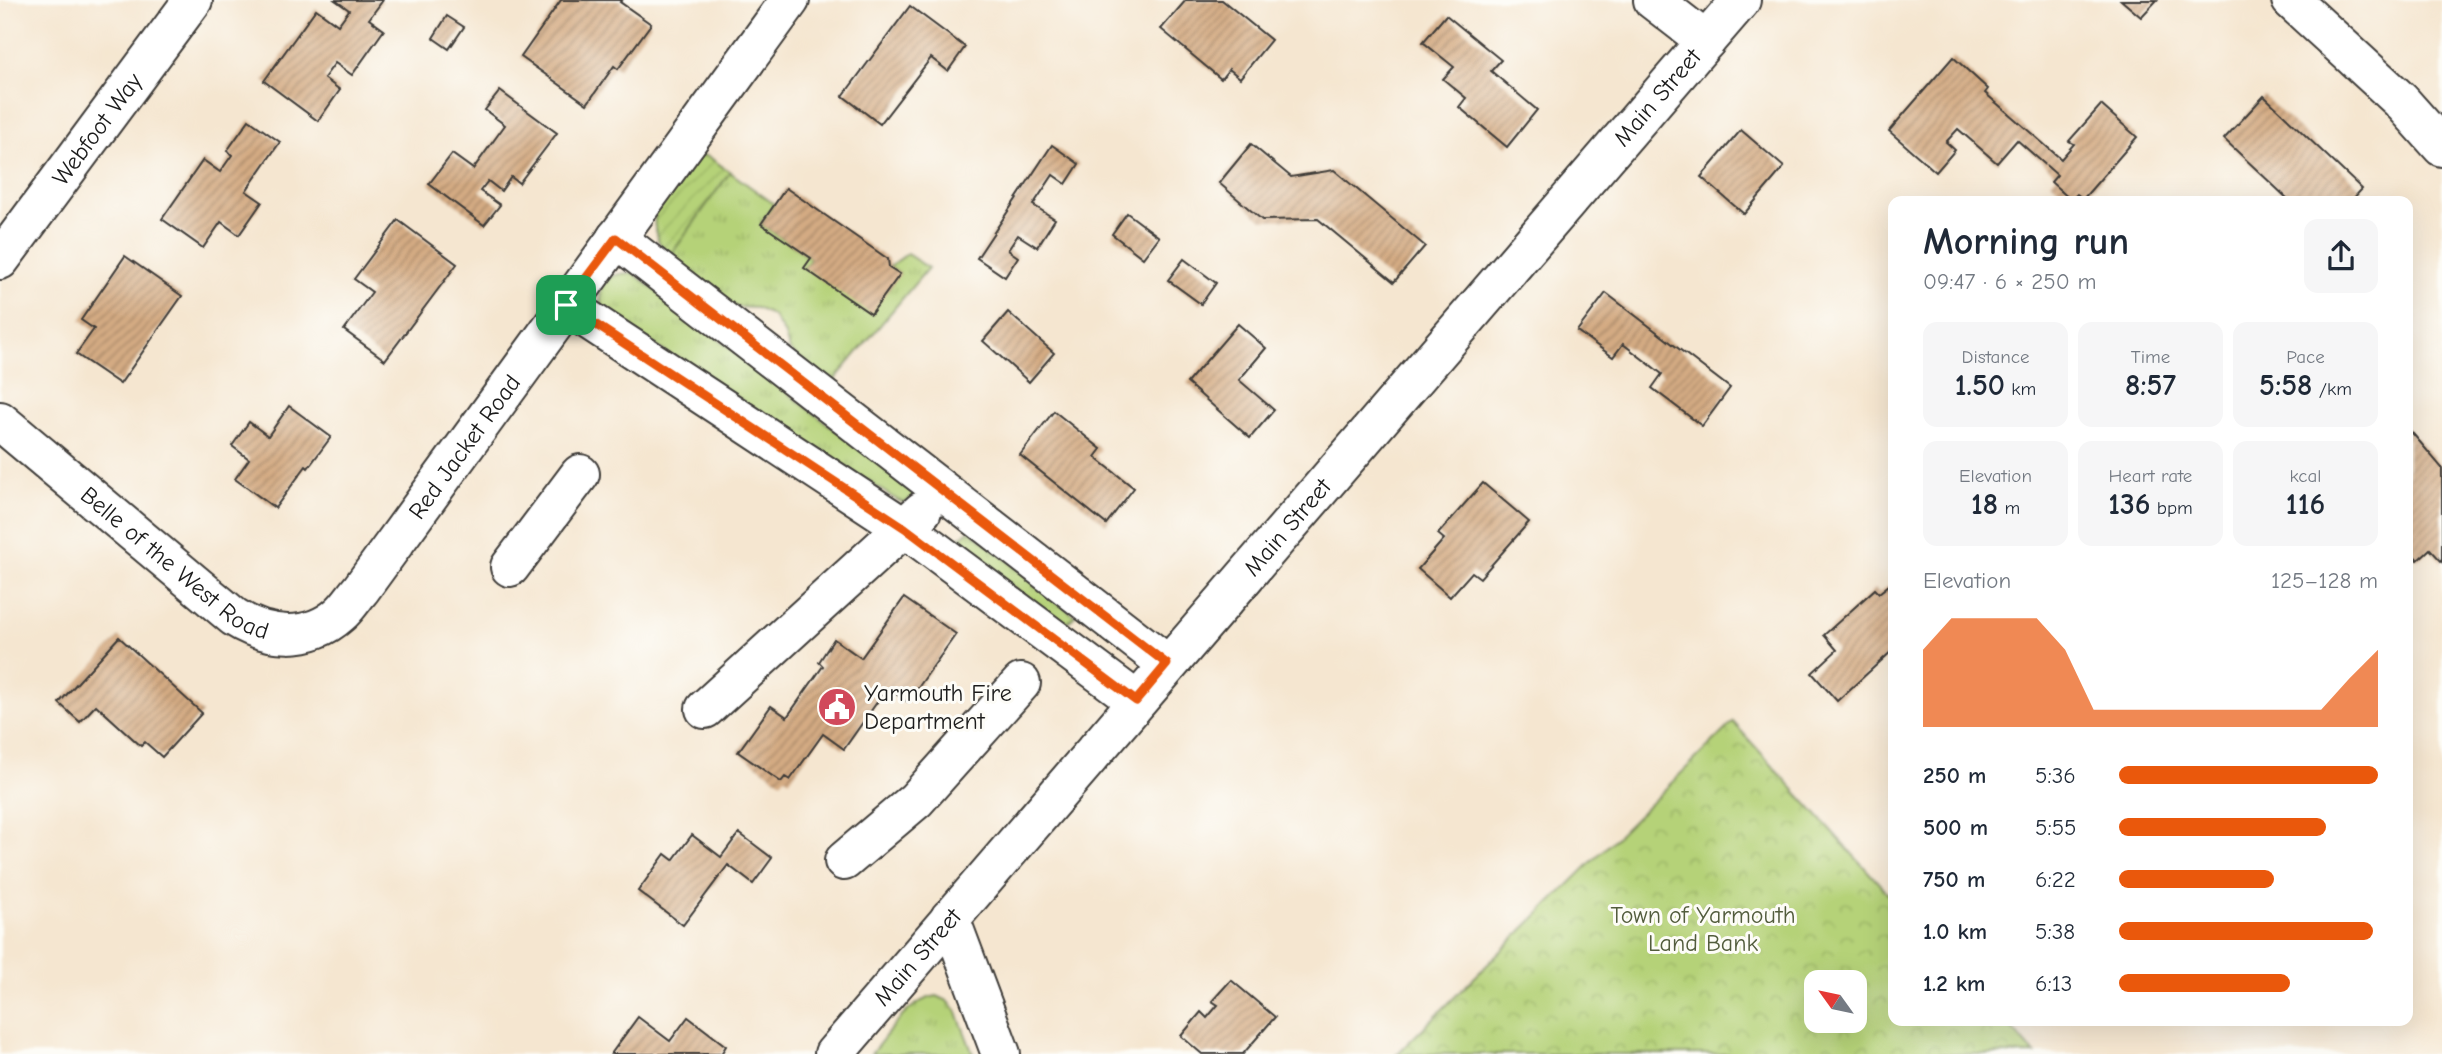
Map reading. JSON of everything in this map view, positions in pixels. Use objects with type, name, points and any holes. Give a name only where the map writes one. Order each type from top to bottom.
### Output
[{"type":"street","name":"Webfoot Way","points":[[0,260],[193,0]]},
{"type":"street","name":"Red Jacket Road","points":[[361,589],[790,0]]},
{"type":"street","points":[[1653,0],[1706,41]]},
{"type":"street","name":"Main Street","points":[[834,1054],[1741,0]]},
{"type":"street","points":[[2291,0],[2400,100],[2442,147]]},
{"type":"street","points":[[616,238],[1167,664]]},
{"type":"street","points":[[566,305],[905,528],[1136,701]]},
{"type":"street","name":"Belle of the West Road","points":[[0,421],[249,627],[279,635],[310,630],[339,615],[361,589]]},
{"type":"street","points":[[510,567],[580,474]]},
{"type":"street","points":[[705,709],[944,490]]},
{"type":"street","points":[[844,861],[916,800],[1021,683]]},
{"type":"street","points":[[950,918],[1001,1054]]},
{"type":"green space","points":[[696,156],[709,157],[730,172],[670,256],[656,236],[655,211]]},
{"type":"green space","points":[[730,172],[774,204],[761,224],[811,258],[804,268],[900,274],[889,267],[907,254],[928,268],[832,383],[790,351],[784,333],[773,316],[757,308],[733,307],[670,256]]},
{"type":"green space","points":[[633,273],[918,494],[904,503],[897,500],[603,312],[601,295],[605,282],[616,275]]},
{"type":"green space","points":[[970,530],[1075,616],[1064,626],[960,548],[961,537]]},
{"type":"green space","name":"Town of Yarmouth Land Bank","points":[[1733,722],[1888,893],[1888,1026],[2009,1026],[2035,1054],[1397,1054]]},
{"type":"green space","points":[[937,996],[948,1001],[956,1010],[973,1054],[871,1054],[908,1011]]},
{"type":"building","points":[[335,0],[383,0],[369,19],[384,30],[352,75],[335,63],[324,78],[340,90],[318,121],[264,81],[316,9],[338,25],[349,10]]},
{"type":"building","points":[[561,0],[622,0],[620,2],[651,24],[618,69],[614,66],[587,104],[521,57]]},
{"type":"building","points":[[1186,0],[1222,0],[1271,40],[1240,78],[1229,69],[1221,79],[1161,29]]},
{"type":"building","points":[[2121,0],[2157,0],[2141,17]]},
{"type":"building","points":[[910,6],[965,47],[948,71],[931,58],[880,124],[843,96]]},
{"type":"building","points":[[1446,15],[1501,60],[1491,71],[1537,110],[1507,147],[1459,107],[1466,98],[1443,79],[1454,67],[1423,42]]},
{"type":"building","points":[[447,16],[464,27],[449,49],[433,38]]},
{"type":"building","points":[[1953,57],[1988,89],[1985,93],[2061,159],[2074,144],[2069,141],[2101,105],[2137,137],[2086,196],[2067,196],[2051,182],[2057,175],[2017,140],[1997,163],[1958,129],[1946,142],[1955,150],[1936,172],[1889,131]]},
{"type":"building","points":[[500,91],[557,133],[519,183],[511,177],[501,191],[488,181],[480,191],[500,205],[484,225],[429,184],[452,154],[473,169],[505,125],[485,110]]},
{"type":"building","points":[[2264,96],[2362,189],[2356,196],[2285,196],[2224,139]]},
{"type":"building","points":[[249,120],[280,142],[246,191],[262,202],[239,235],[221,222],[203,248],[162,219],[203,160],[220,172],[232,155],[227,151]]},
{"type":"building","points":[[1741,130],[1784,167],[1744,214],[1701,177]]},
{"type":"building","points":[[1251,144],[1291,177],[1334,170],[1425,246],[1394,282],[1318,219],[1262,220],[1219,183]]},
{"type":"building","points":[[1052,145],[1079,164],[1066,184],[1053,175],[1033,205],[1055,219],[1037,247],[1018,235],[1008,250],[1018,257],[1005,277],[977,258]]},
{"type":"building","points":[[786,188],[888,259],[889,267],[900,274],[871,314],[804,268],[811,258],[761,224]]},
{"type":"building","points":[[1127,213],[1159,237],[1143,258],[1112,234]]},
{"type":"building","points":[[398,220],[457,264],[385,360],[344,330],[372,292],[354,279]]},
{"type":"building","points":[[125,256],[182,296],[120,384],[76,354],[94,329],[81,320]]},
{"type":"building","points":[[1184,259],[1216,283],[1201,304],[1168,280]]},
{"type":"building","points":[[1606,293],[1730,388],[1702,426],[1652,388],[1662,374],[1623,344],[1613,357],[1577,331]]},
{"type":"building","points":[[1008,312],[1054,353],[1029,382],[983,341]]},
{"type":"building","points":[[1238,324],[1266,348],[1239,380],[1274,410],[1250,438],[1187,383]]},
{"type":"building","points":[[289,406],[331,437],[275,508],[235,479],[249,459],[232,446],[249,422],[268,436]]},
{"type":"building","points":[[1054,411],[1101,449],[1095,457],[1134,488],[1106,524],[1020,455]]},
{"type":"building","points":[[2413,434],[2442,468],[2442,562],[2430,549],[2418,560],[2413,554]]},
{"type":"building","points":[[1483,483],[1529,522],[1480,578],[1472,572],[1450,597],[1418,569],[1444,539],[1438,534]]},
{"type":"building","points":[[1888,586],[1888,654],[1837,701],[1812,673],[1837,650],[1824,635],[1875,589],[1879,593]]},
{"type":"building","points":[[904,598],[956,634],[908,702],[887,688],[844,749],[823,734],[790,780],[785,777],[781,782],[738,752],[771,706],[787,717],[823,666],[819,662],[834,639],[861,658]]},
{"type":"building","points":[[119,637],[202,713],[162,757],[145,742],[141,746],[96,705],[80,722],[59,703]]},
{"type":"building","points":[[739,833],[772,858],[753,884],[728,865],[683,925],[638,891],[665,854],[673,860],[692,835],[721,857]]},
{"type":"building","points":[[1231,980],[1275,1017],[1243,1054],[1202,1054],[1181,1036],[1201,1012],[1207,1018],[1218,1005],[1212,1001]]},
{"type":"building","points":[[638,1017],[670,1041],[688,1017],[726,1046],[721,1054],[611,1054]]},
{"type":"place","name":"Yarmouth Fire Department","points":[[837,707]]},
{"type":"route","points":[[616,238],[1167,664],[1136,701],[905,528],[566,305],[616,238]]}]
